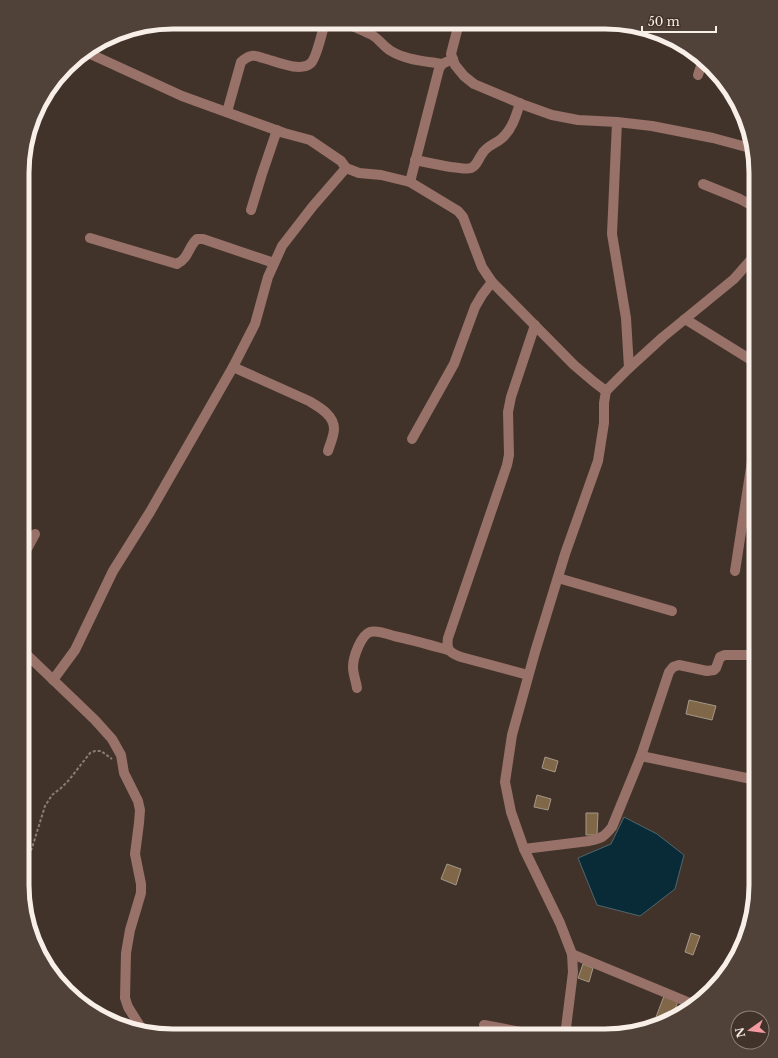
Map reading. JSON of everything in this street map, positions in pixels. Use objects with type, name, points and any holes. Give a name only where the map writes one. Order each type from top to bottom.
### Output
[{"type":"street","points":[[227,112],[241,62],[253,55],[300,68],[305,67],[311,63],[314,57],[323,29]]},
{"type":"street","points":[[359,29],[372,35],[389,50],[395,53],[411,59],[442,64]]},
{"type":"street","points":[[457,29],[451,54],[455,65],[464,76],[474,84],[520,103],[552,115],[578,120],[618,122],[652,126],[713,138],[746,147]]},
{"type":"street","points":[[91,54],[182,96],[277,130],[310,140],[341,161],[346,168],[359,174],[381,175],[410,182],[458,211],[464,216],[482,267],[492,282],[574,365],[606,391]]},
{"type":"street","points":[[410,182],[439,69],[442,64],[453,59]]},
{"type":"street","points":[[698,75],[701,66]]},
{"type":"street","points":[[416,160],[458,168],[473,168],[482,153],[508,132],[514,123],[520,103]]},
{"type":"street","points":[[618,122],[612,234],[626,318],[629,368]]},
{"type":"street","points":[[251,210],[277,130]]},
{"type":"street","points":[[53,680],[75,650],[113,571],[150,512],[233,367],[255,324],[268,277],[282,246],[313,206],[346,168]]},
{"type":"street","points":[[703,184],[749,204]]},
{"type":"street","points":[[90,238],[177,264],[182,262],[186,257],[193,243],[197,239],[203,239],[274,264]]},
{"type":"street","points":[[566,1029],[572,972],[572,954],[560,923],[524,849],[511,812],[505,782],[512,735],[534,652],[565,554],[598,461],[604,424],[604,403],[606,391],[629,368],[685,319],[734,279],[749,262]]},
{"type":"street","points":[[412,439],[454,364],[475,307],[492,282]]},
{"type":"street","points":[[685,319],[749,359]]},
{"type":"street","points":[[448,650],[448,638],[507,465],[509,455],[508,412],[511,397],[535,325]]},
{"type":"street","points":[[233,367],[309,401],[323,410],[331,419],[334,428],[328,451]]},
{"type":"street","points":[[735,571],[749,480]]},
{"type":"street","points":[[29,545],[35,534]]},
{"type":"street","points":[[558,578],[672,611]]},
{"type":"street","points":[[357,688],[353,668],[353,659],[364,637],[368,633],[373,632],[421,642],[448,650],[461,657],[528,675]]},
{"type":"street","points":[[524,849],[589,841],[605,835],[612,827],[641,756],[669,672],[673,666],[679,665],[711,671],[716,668],[720,657],[726,655],[749,655]]},
{"type":"street","points":[[29,657],[95,720],[112,740],[121,755],[124,773],[138,801],[140,810],[135,854],[141,884],[141,893],[130,930],[126,954],[125,998],[139,1025]]},
{"type":"street","points":[[641,756],[749,779]]},
{"type":"street","points":[[572,954],[689,1002]]},
{"type":"street","points":[[484,1025],[505,1029]]},
{"type":"path","points":[[29,852],[32,848],[45,806],[49,799],[69,780],[90,753],[101,751],[124,769]]},
{"type":"water","points":[[624,817],[657,834],[684,855],[675,889],[640,916],[597,905],[578,858],[611,844]]},
{"type":"building","points":[[689,700],[716,706],[712,720],[686,714]]},
{"type":"building","points":[[545,757],[558,761],[555,772],[542,768]]},
{"type":"building","points":[[537,795],[551,799],[548,810],[534,807]]},
{"type":"building","points":[[586,813],[598,813],[597,835],[586,835]]},
{"type":"building","points":[[447,864],[461,869],[456,885],[441,879]]},
{"type":"building","points":[[691,933],[700,936],[693,955],[685,952]]},
{"type":"building","points":[[583,964],[593,968],[589,982],[578,978]]},
{"type":"building","points":[[664,996],[678,1001],[674,1011],[659,1018],[656,1017]]}]
